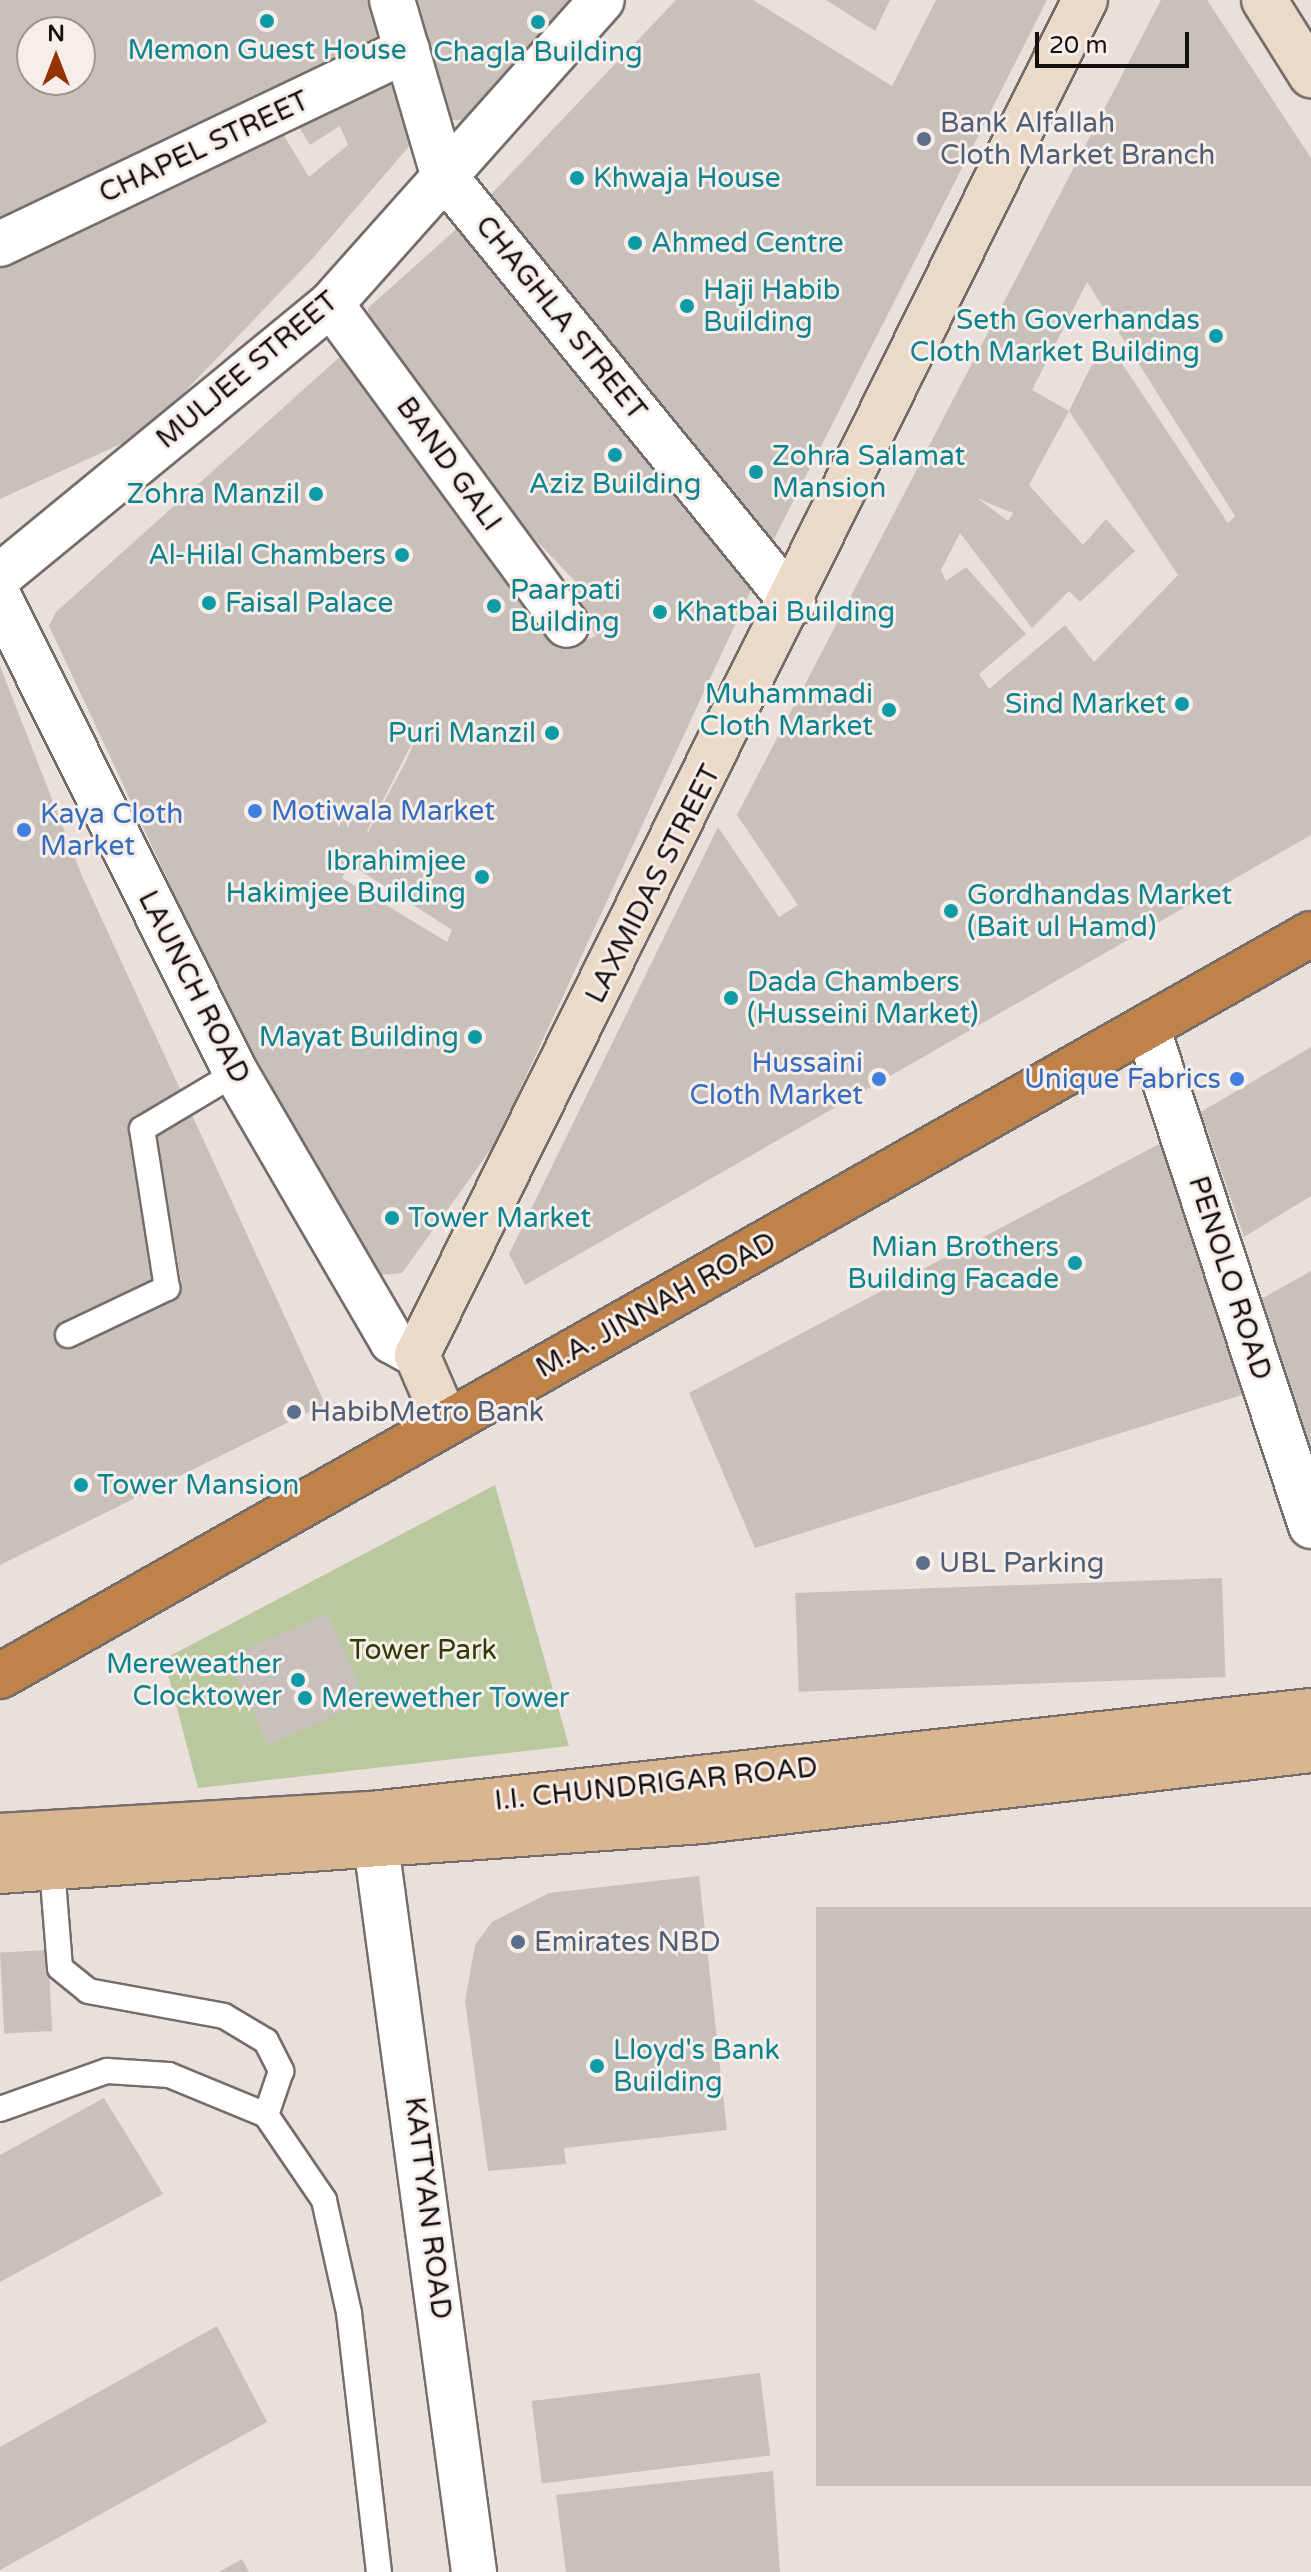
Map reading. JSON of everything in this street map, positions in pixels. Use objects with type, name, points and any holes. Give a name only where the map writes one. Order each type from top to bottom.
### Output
[{"type":"highway","name":"M.A. JINNAH ROAD","points":[[0,1676],[446,1422],[1148,1030],[1311,934]]},
{"type":"main road","name":"I.I. CHUNDRIGAR ROAD","points":[[0,1836],[372,1814],[1311,1711]]},
{"type":"main road","name":"I.I. CHUNDRIGAR ROAD","points":[[0,1871],[702,1821],[1311,1750]]},
{"type":"street","name":"CHAGHLA STREET","points":[[392,0],[443,174],[793,603]]},
{"type":"street","name":"MULJEE STREET","points":[[0,576],[331,304],[443,174],[602,0]]},
{"type":"street","name":"LAXMIDAS STREET","points":[[417,1355],[793,603],[1085,0]]},
{"type":"street","points":[[1264,0],[1311,75]]},
{"type":"street","name":"CHAPEL STREET","points":[[0,244],[407,50]]},
{"type":"street","name":"BAND GALI","points":[[331,304],[567,625]]},
{"type":"street","name":"LAUNCH ROAD","points":[[0,599],[236,1073],[392,1341],[417,1355]]},
{"type":"street","name":"PENOLO ROAD","points":[[1148,1030],[1311,1526]]},
{"type":"street","points":[[417,1355],[446,1422]]},
{"type":"street","name":"KATTYAN ROAD","points":[[376,1845],[474,2572]]},
{"type":"lane","points":[[68,1335],[167,1288],[142,1129],[236,1073]]},
{"type":"lane","points":[[52,1868],[60,1968],[88,1991],[224,2016],[266,2041],[281,2071],[266,2115]]},
{"type":"lane","points":[[0,2109],[107,2071],[169,2075],[266,2115],[324,2200],[349,2313],[379,2572]]},
{"type":"green space","name":"Tower Park","points":[[495,1485],[569,1746],[198,1788],[164,1659]]},
{"type":"building","points":[[0,0],[377,0],[385,44],[0,231]]},
{"type":"building","points":[[408,0],[571,0],[463,120],[444,120]]},
{"type":"building","points":[[676,0],[753,0],[892,86],[936,0],[1047,0],[769,549],[481,205]]},
{"type":"building","points":[[826,0],[890,0],[875,31]]},
{"type":"building","points":[[1161,0],[1207,0],[1311,158],[1311,835],[525,1285],[509,1254],[718,827],[779,917],[798,905],[737,815]],"holes":[[[1087,282],[1235,516],[1228,523],[1105,338],[1069,411],[1032,390]],[[1069,411],[1178,575],[1094,662],[1065,625],[989,689],[979,674],[1026,634],[966,567],[946,581],[941,570],[960,533],[1032,628],[1069,591],[1080,602],[1135,551],[1106,519],[1083,545],[1029,485]],[[977,498],[1013,513],[1008,521]]]},
{"type":"building","points":[[394,60],[418,136],[313,258],[145,433],[0,499],[0,253],[275,121],[309,177],[348,145],[340,126],[310,145],[293,117]]},
{"type":"building","points":[[462,224],[759,573],[494,1145],[402,1273],[378,1275],[306,1163],[235,1024],[49,626],[56,612],[344,353],[569,647],[596,636],[563,589],[574,580],[507,510],[371,334],[368,308]],"holes":[[[425,718],[405,763],[368,832],[367,831]],[[350,864],[452,930],[447,942],[342,878]]]},
{"type":"building","points":[[0,666],[82,876],[186,1102],[142,1129],[167,1288],[181,1281],[157,1137],[186,1103],[325,1404],[0,1565]]},
{"type":"building","points":[[1311,1047],[1311,1196],[1244,1237],[1201,1112]]},
{"type":"building","name":"Mian Brothers Building Facade","points":[[1176,1135],[1245,1394],[755,1548],[689,1393]]},
{"type":"building","points":[[1311,1271],[1311,1477],[1254,1303]]},
{"type":"building","points":[[1222,1578],[1225,1677],[799,1692],[795,1593]]},
{"type":"building","name":"Mereweather Clocktower","points":[[327,1613],[366,1702],[268,1746],[228,1657]]},
{"type":"building","name":"Lloyd's Bank Building","points":[[699,1876],[727,2130],[564,2148],[566,2164],[488,2171],[465,2001],[475,1945],[492,1922],[549,1893]]},
{"type":"building","points":[[816,1907],[1311,1907],[1311,2486],[816,2486]]},
{"type":"building","points":[[48,1950],[52,2031],[4,2033],[0,1953]]},
{"type":"building","points":[[104,2098],[163,2194],[0,2282],[0,2155]]},
{"type":"building","points":[[217,2326],[267,2422],[0,2570],[0,2447]]},
{"type":"building","points":[[760,2373],[770,2455],[542,2483],[532,2401]]},
{"type":"building","points":[[773,2471],[780,2572],[566,2572],[556,2495]]},
{"type":"building","points":[[242,2559],[249,2572],[219,2572]]},
{"type":"place","name":"Memon Guest House","points":[[267,21]]},
{"type":"place","name":"Chagla Building","points":[[538,22]]},
{"type":"place","name":"Bank Alfallah Cloth Market Branch","points":[[924,139]]},
{"type":"place","name":"Khwaja House","points":[[577,178]]},
{"type":"place","name":"Ahmed Centre","points":[[635,243]]},
{"type":"place","name":"Haji Habib Building","points":[[687,306]]},
{"type":"place","name":"Seth Goverhandas Cloth Market Building","points":[[1216,336]]},
{"type":"place","name":"Aziz Building","points":[[615,455]]},
{"type":"place","name":"Zohra Salamat Mansion","points":[[756,472]]},
{"type":"place","name":"Zohra Manzil","points":[[316,494]]},
{"type":"place","name":"Al-Hilal Chambers","points":[[402,555]]},
{"type":"place","name":"Faisal Palace","points":[[209,603]]},
{"type":"place","name":"Paarpati Building","points":[[494,606]]},
{"type":"place","name":"Khatbai Building","points":[[660,612]]},
{"type":"place","name":"Sind Market","points":[[1182,704]]},
{"type":"place","name":"Muhammadi Cloth Market","points":[[889,710]]},
{"type":"place","name":"Puri Manzil","points":[[552,733]]},
{"type":"place","name":"Motiwala Market","points":[[255,811]]},
{"type":"place","name":"Kaya Cloth Market","points":[[24,830]]},
{"type":"place","name":"Ibrahimjee Hakimjee Building","points":[[482,877]]},
{"type":"place","name":"Gordhandas Market (Bait ul Hamd)","points":[[951,911]]},
{"type":"place","name":"Dada Chambers (Husseini Market)","points":[[731,998]]},
{"type":"place","name":"Mayat Building","points":[[475,1037]]},
{"type":"place","name":"Hussaini Cloth Market","points":[[879,1079]]},
{"type":"place","name":"Unique Fabrics","points":[[1237,1079]]},
{"type":"place","name":"Tower Market","points":[[392,1218]]},
{"type":"place","name":"Mian Brothers Building Facade","points":[[1075,1263]]},
{"type":"place","name":"HabibMetro Bank","points":[[294,1412]]},
{"type":"place","name":"Tower Mansion","points":[[81,1485]]},
{"type":"place","name":"UBL Parking","points":[[923,1563]]},
{"type":"place","name":"Mereweather Clocktower","points":[[298,1680]]},
{"type":"place","name":"Merewether Tower","points":[[305,1698]]},
{"type":"place","name":"Emirates NBD","points":[[518,1942]]},
{"type":"place","name":"Lloyd's Bank Building","points":[[597,2066]]}]
